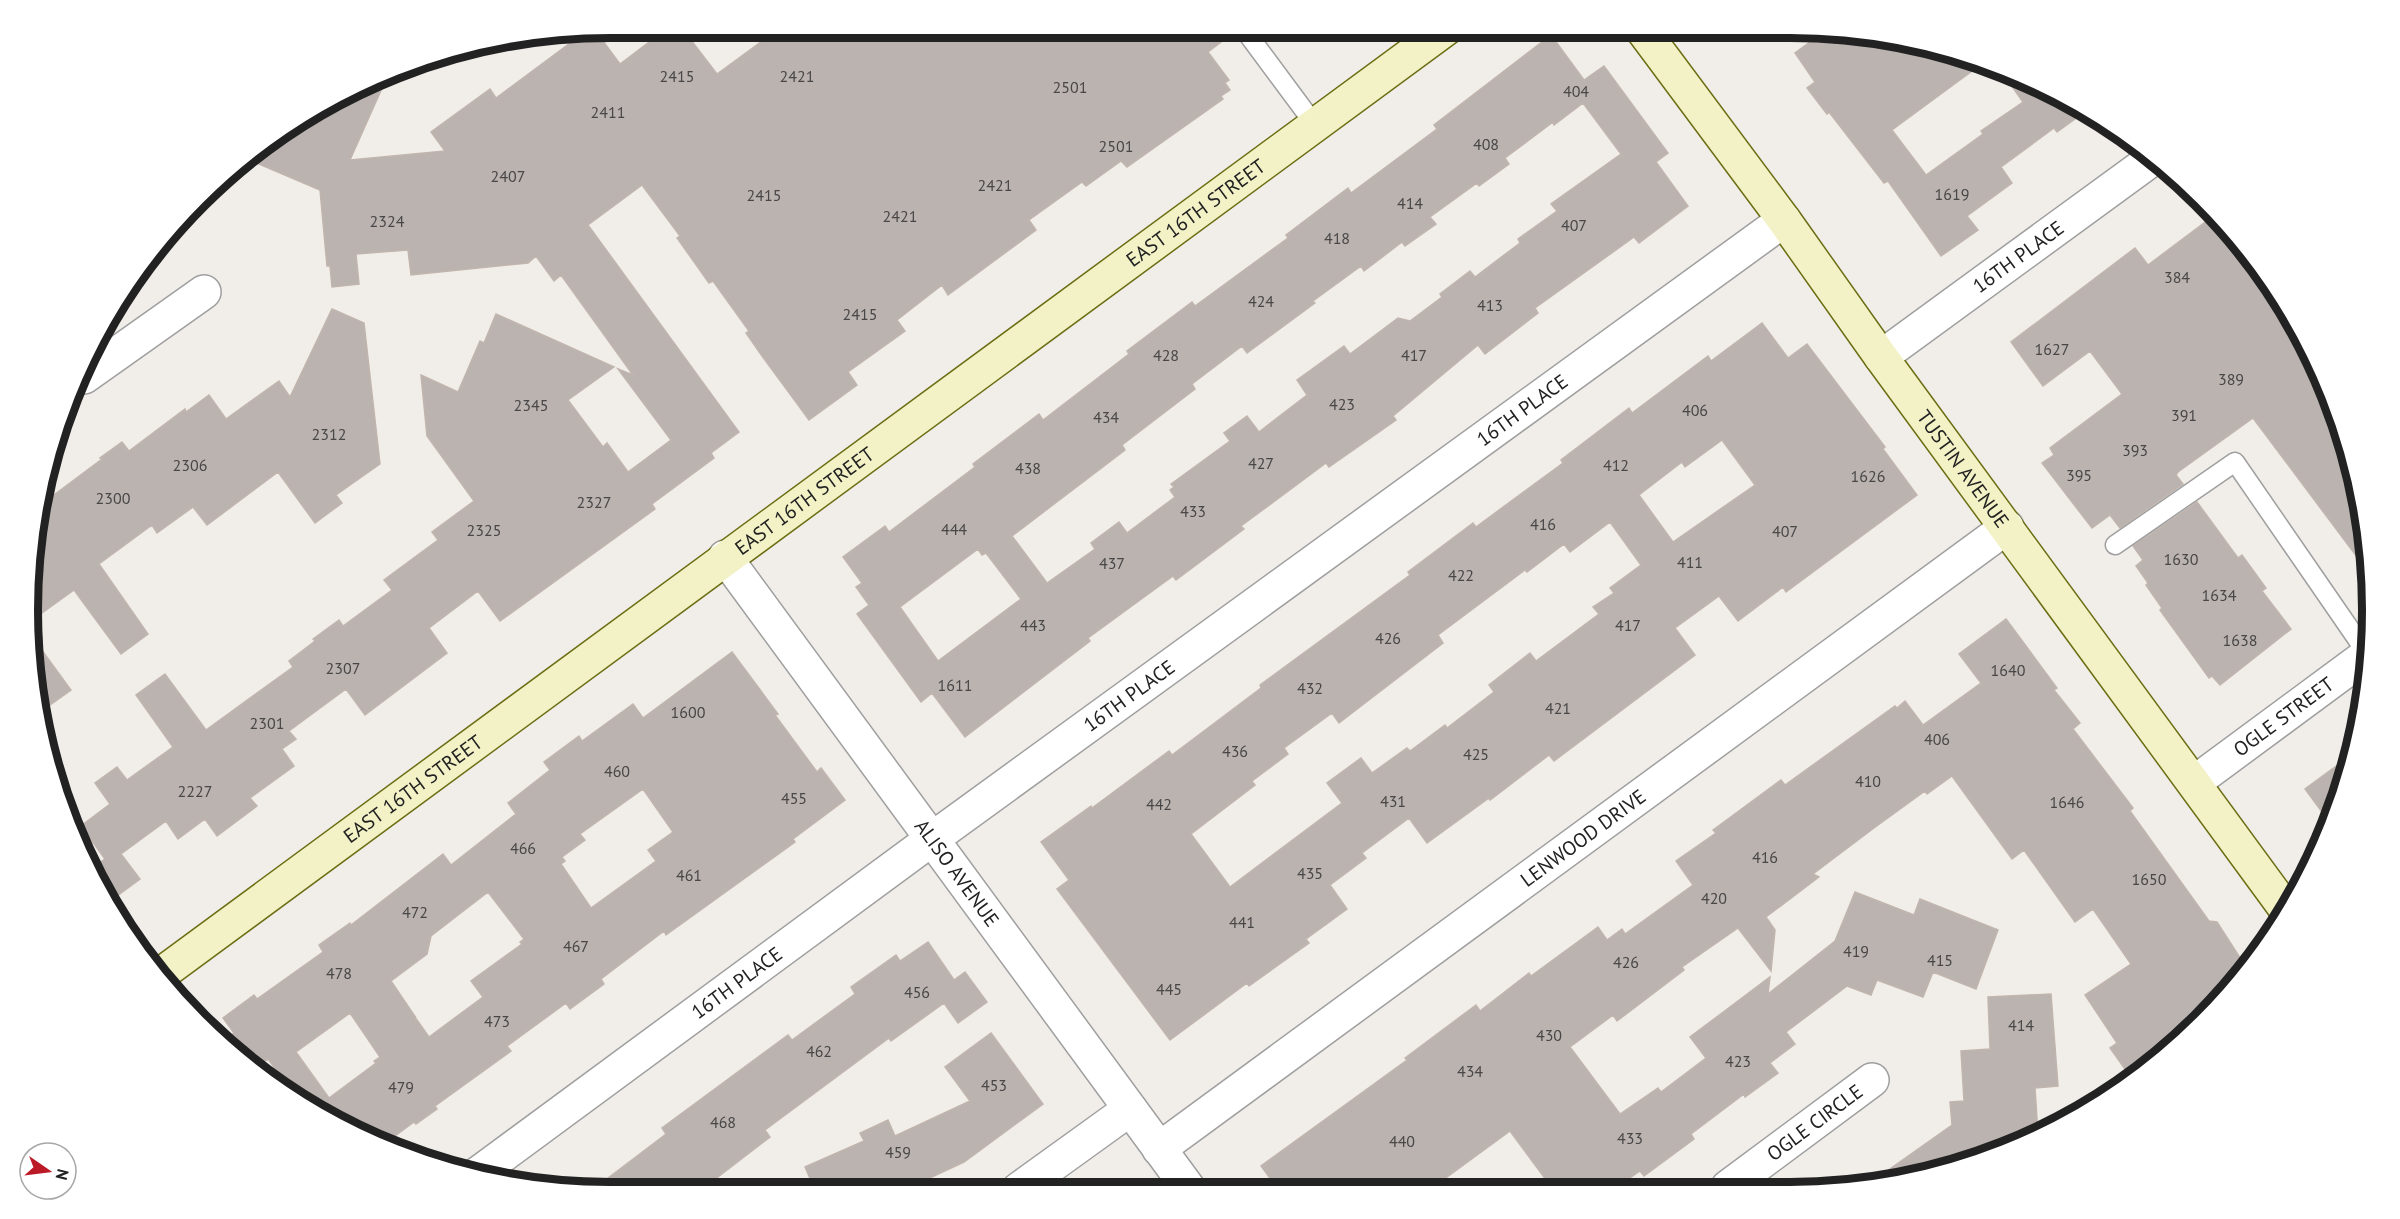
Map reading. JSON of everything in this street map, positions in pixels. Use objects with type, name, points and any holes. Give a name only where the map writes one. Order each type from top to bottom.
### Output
[{"type":"street","name":"EAST 16TH STREET","points":[[166,971],[725,557],[1434,38]]},
{"type":"street","name":"TUSTIN AVENUE","points":[[1648,38],[2282,902]]},
{"type":"street","name":"16TH PLACE","points":[[1881,357],[2147,163]]},
{"type":"street","name":"16TH PLACE","points":[[486,1168],[932,839],[1784,220]]},
{"type":"street","points":[[89,374],[204,292]]},
{"type":"street","name":"LENWOOD DRIVE","points":[[1159,1149],[2007,526]]},
{"type":"street","name":"ALISO AVENUE","points":[[725,557],[1184,1182]]},
{"type":"street","name":"OGLE STREET","points":[[2195,782],[2360,661]]},
{"type":"street","name":"OGLE CIRCLE","points":[[1735,1182],[1872,1080]]},
{"type":"street","points":[[1030,1182],[1130,1109]]},
{"type":"lane","points":[[1250,38],[1315,125]]},
{"type":"lane","points":[[2115,544],[2235,462],[2361,643]]},
{"type":"building","points":[[601,38],[620,64],[654,38],[689,38],[717,74],[762,41],[760,38],[1226,38],[1208,52],[1229,80],[1225,83],[1230,90],[1221,96],[1223,99],[1127,167],[1121,161],[1086,186],[1082,182],[1029,220],[1036,230],[948,295],[942,285],[897,320],[905,331],[848,372],[857,385],[809,420],[746,333],[749,331],[713,281],[709,283],[677,238],[680,236],[642,185],[588,225],[739,432],[711,453],[714,458],[652,504],[655,509],[500,621],[478,591],[429,628],[447,653],[365,715],[346,689],[289,731],[296,739],[282,749],[294,766],[250,798],[257,806],[217,836],[205,819],[178,839],[166,821],[121,854],[140,879],[115,898],[97,864],[105,859],[81,826],[110,804],[95,783],[117,767],[127,780],[173,747],[136,695],[165,674],[206,730],[293,667],[289,661],[315,641],[313,639],[339,620],[343,626],[392,590],[384,580],[438,540],[432,532],[474,501],[427,436],[421,375],[458,392],[480,341],[484,343],[496,314],[614,367],[568,400],[603,447],[607,443],[628,472],[671,440],[618,369],[633,375],[561,275],[554,281],[536,256],[528,263],[411,275],[408,250],[356,254],[359,284],[332,287],[330,266],[327,266],[320,190],[254,162],[323,114],[384,84],[350,160],[445,151],[431,132],[490,89],[496,98],[576,39]]},
{"type":"building","points":[[1547,38],[1553,38],[1584,80],[1604,66],[1668,153],[1656,162],[1688,206],[1639,243],[1634,237],[1535,308],[1538,313],[1485,354],[1478,345],[1393,416],[1396,420],[1329,467],[1326,463],[1241,526],[1244,529],[1176,580],[1173,576],[1088,638],[1090,641],[965,737],[932,693],[921,702],[857,614],[869,605],[856,587],[862,583],[843,557],[885,526],[889,532],[975,467],[973,464],[1039,414],[1043,420],[1129,354],[1127,351],[1192,302],[1195,306],[1288,238],[1286,235],[1348,188],[1351,193],[1437,129],[1434,125]],"holes":[[[1583,103],[1621,154],[1551,204],[1557,211],[1518,239],[1520,243],[1475,277],[1470,271],[1440,294],[1442,297],[1410,321],[1398,318],[1350,354],[1344,346],[1297,380],[1307,395],[1259,432],[1247,416],[1224,433],[1230,441],[1171,484],[1174,487],[1170,490],[1175,497],[1127,533],[1119,522],[1091,543],[1095,549],[1047,583],[1012,536],[1125,450],[1122,445],[1195,389],[1192,384],[1242,346],[1247,353],[1361,266],[1364,271],[1402,242],[1405,246],[1436,224],[1430,217],[1477,183],[1479,186],[1509,164],[1505,158]],[[978,549],[982,555],[986,553],[1021,599],[938,661],[900,607]]]},
{"type":"building","points":[[1815,39],[1865,42],[1902,48],[1975,69],[1892,130],[1926,175],[1983,134],[1981,131],[2023,102],[2008,81],[2043,96],[2079,116],[2057,132],[2054,128],[2001,167],[2012,183],[1967,216],[1978,230],[1941,256],[1888,181],[1884,183],[1829,112],[1827,114],[1807,88],[1815,82],[1795,53]]},
{"type":"building","points":[[2209,219],[2244,261],[2286,324],[2319,391],[2343,461],[2352,498],[2360,561],[2253,418],[2178,472],[2176,475],[2183,484],[2120,528],[2110,515],[2092,528],[2042,463],[2054,455],[2050,448],[2122,394],[2090,351],[2043,386],[2011,342],[2135,248],[2148,265]]},
{"type":"building","points":[[332,309],[364,323],[380,464],[336,495],[342,503],[315,523],[278,472],[207,525],[193,507],[157,533],[152,525],[99,564],[148,634],[121,654],[74,590],[38,616],[42,535],[48,500],[122,442],[129,451],[185,409],[186,412],[209,395],[226,419],[279,381],[290,397]]},
{"type":"building","points":[[1762,323],[1788,358],[1807,344],[1885,447],[1883,449],[1917,495],[1786,592],[1783,587],[1738,621],[1719,596],[1675,628],[1695,655],[1554,761],[1549,755],[1490,800],[1489,798],[1427,843],[1409,818],[1362,853],[1366,858],[1330,885],[1347,909],[1306,939],[1309,943],[1249,986],[1247,983],[1170,1040],[1057,889],[1069,880],[1041,842],[1091,806],[1092,808],[1169,751],[1172,755],[1261,688],[1260,685],[1410,575],[1408,572],[1473,523],[1476,527],[1563,463],[1561,460],[1629,408],[1632,413],[1708,356],[1711,361]],"holes":[[[1722,440],[1755,485],[1673,542],[1639,495],[1682,462],[1685,467]],[[1610,522],[1641,565],[1610,588],[1614,593],[1593,607],[1599,614],[1536,661],[1530,653],[1489,685],[1494,692],[1447,728],[1445,725],[1410,751],[1407,748],[1372,773],[1361,758],[1327,783],[1342,803],[1230,887],[1191,834],[1255,785],[1252,781],[1288,754],[1284,748],[1332,713],[1339,723],[1443,643],[1438,635],[1525,570],[1527,572],[1564,544],[1570,552]]]},
{"type":"building","points":[[2197,502],[2238,558],[2242,555],[2266,588],[2262,591],[2291,629],[2220,685],[2212,676],[2209,678],[2160,610],[2162,608],[2136,566],[2143,560],[2133,546]]},
{"type":"building","points":[[2006,619],[2057,688],[2054,690],[2080,723],[2073,729],[2133,808],[2130,811],[2209,921],[2217,922],[2242,961],[2195,1014],[2139,1063],[2127,1072],[2110,1048],[2117,1043],[2085,995],[2131,964],[2093,909],[2075,922],[2024,850],[2012,859],[1952,776],[1927,794],[1925,791],[1813,874],[1819,877],[1766,917],[1775,930],[1771,971],[1738,928],[1682,967],[1684,970],[1617,1021],[1613,1015],[1570,1047],[1620,1114],[1658,1088],[1661,1092],[1706,1058],[1690,1037],[1770,977],[1768,994],[1835,941],[1855,892],[1914,915],[1920,899],[1998,930],[1976,989],[1933,972],[1923,997],[1877,980],[1871,995],[1847,986],[1786,1032],[1795,1044],[1770,1063],[1778,1073],[1745,1097],[1744,1094],[1691,1134],[1694,1139],[1644,1176],[1640,1171],[1624,1182],[1548,1182],[1510,1131],[1440,1182],[1273,1182],[1261,1166],[1407,1060],[1405,1058],[1476,1005],[1480,1011],[1529,973],[1531,976],[1598,927],[1607,940],[1622,929],[1625,934],[1693,885],[1676,861],[1716,833],[1713,830],[1781,780],[1785,785],[1905,701],[1923,725],[1981,683],[1959,654]]},
{"type":"building","points":[[39,646],[71,690],[46,708]]},
{"type":"building","points":[[732,652],[817,772],[821,768],[845,800],[793,839],[795,842],[666,935],[664,931],[601,979],[604,984],[570,1009],[566,1003],[507,1046],[511,1051],[435,1106],[437,1109],[392,1138],[323,1105],[282,1078],[268,1059],[262,1064],[229,1037],[234,1033],[223,1018],[254,995],[257,999],[323,952],[319,945],[350,923],[351,925],[443,854],[451,865],[516,814],[508,803],[550,770],[544,762],[579,736],[582,741],[633,704],[643,718]],"holes":[[[643,789],[673,832],[648,850],[656,861],[591,908],[561,864],[565,861],[562,857],[585,840],[580,834]],[[488,892],[524,939],[520,942],[522,944],[471,981],[483,997],[429,1037],[417,1020],[415,1022],[416,1018],[391,981],[427,954],[431,936]],[[350,1013],[380,1057],[374,1061],[376,1063],[329,1098],[296,1052]]]},
{"type":"building","points":[[2342,762],[2324,815],[2305,789]]},
{"type":"building","points":[[928,942],[954,980],[965,972],[987,1002],[958,1023],[944,1003],[891,1041],[889,1038],[765,1130],[770,1137],[711,1182],[603,1182],[666,1134],[662,1128],[788,1035],[792,1040],[855,994],[851,987],[896,955],[900,961]]},
{"type":"building","points":[[2051,994],[2058,1086],[2035,1088],[2037,1125],[1974,1151],[1939,1162],[1882,1174],[1952,1125],[1950,1102],[1964,1101],[1961,1051],[1990,1049],[1988,997]]},
{"type":"building","points":[[991,1033],[1043,1104],[964,1162],[921,1182],[812,1182],[805,1167],[864,1141],[860,1133],[888,1120],[895,1136],[970,1101],[945,1067]]}]
